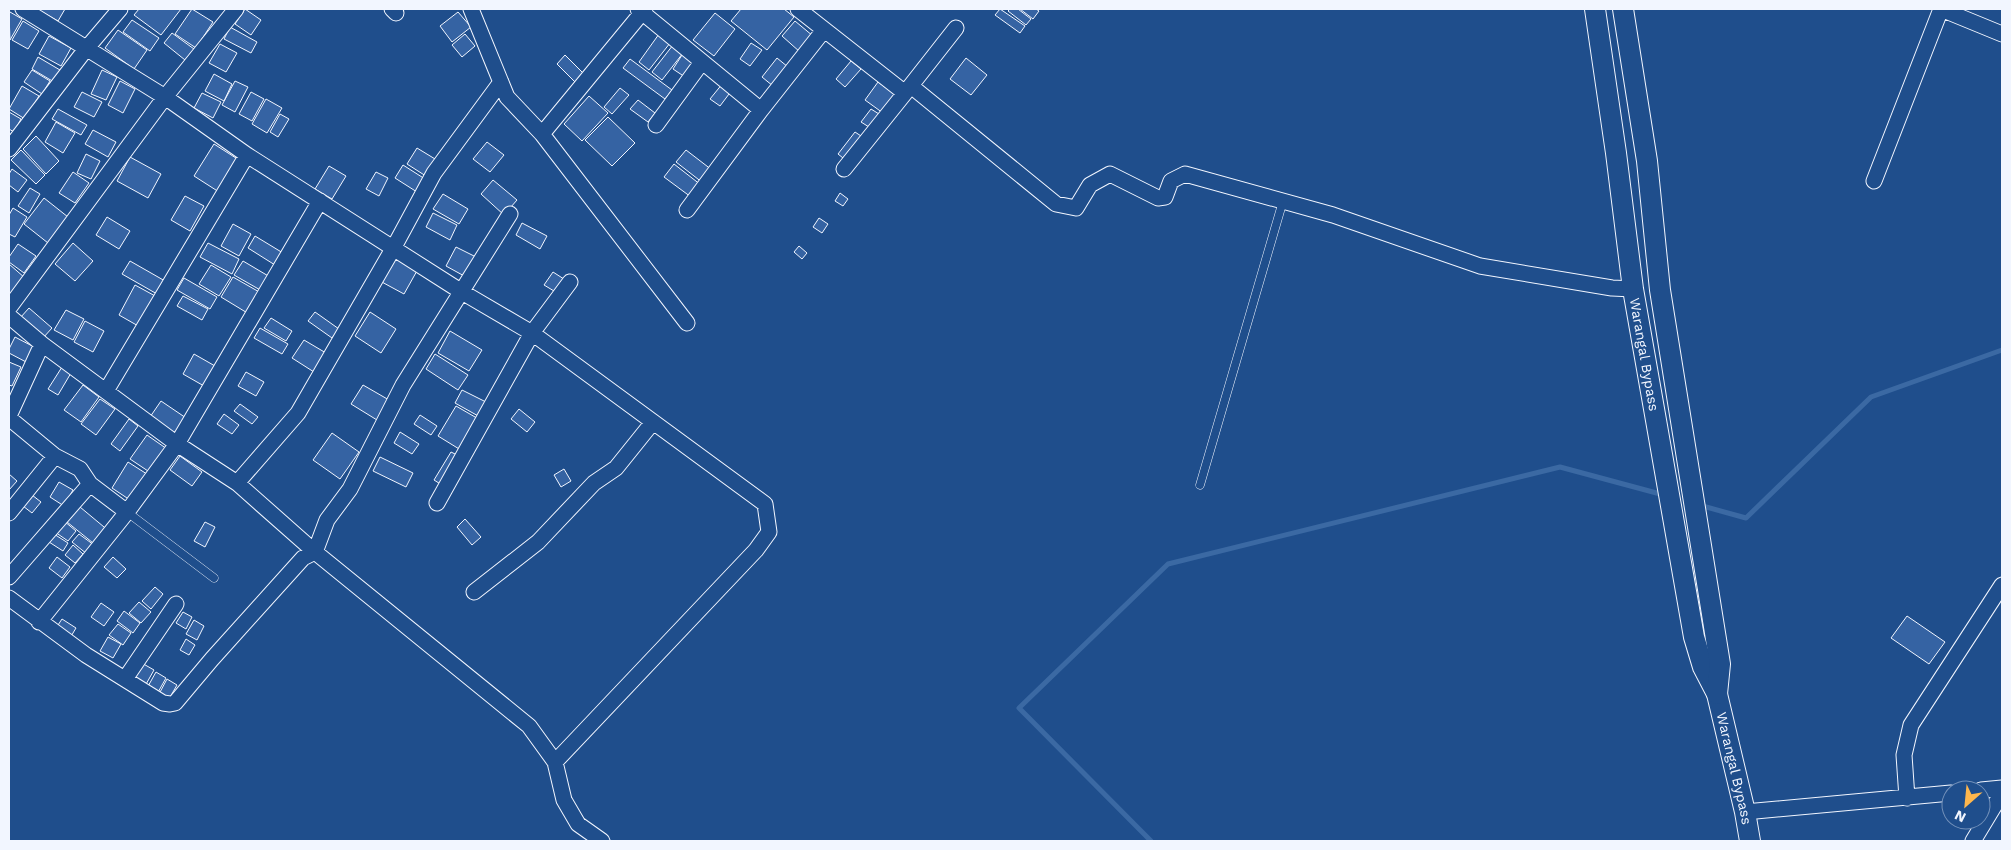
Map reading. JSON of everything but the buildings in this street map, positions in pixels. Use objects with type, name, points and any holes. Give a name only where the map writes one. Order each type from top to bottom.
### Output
[{"type":"main road","name":"Warangal Bypass","points":[[1595,9],[1633,289],[1694,637],[1703,667],[1717,694],[1750,841]]},
{"type":"main road","name":"Warangal Bypass","points":[[1623,9],[1648,161],[1660,290],[1720,664],[1717,694]]},
{"type":"street","points":[[24,9],[165,98],[247,155],[462,292],[532,333],[765,504],[769,532],[756,550],[555,762]]},
{"type":"street","points":[[9,149],[86,49],[120,9]]},
{"type":"street","points":[[9,308],[165,98],[236,9]]},
{"type":"street","points":[[472,9],[507,97],[542,134],[687,323]]},
{"type":"street","points":[[798,9],[908,90],[1056,204],[1076,208],[1090,185],[1110,174],[1158,198],[1165,197],[1171,182],[1185,174],[1333,215],[1480,266],[1612,288],[1633,289]]},
{"type":"street","points":[[1874,181],[1941,9],[2002,34]]},
{"type":"street","points":[[542,134],[642,10],[760,110]]},
{"type":"street","points":[[844,169],[956,28]]},
{"type":"street","points":[[687,210],[760,110],[824,30]]},
{"type":"street","points":[[656,124],[702,62]]},
{"type":"street","points":[[238,483],[298,413],[434,174],[501,82]]},
{"type":"street","points":[[106,391],[247,155]]},
{"type":"street","points":[[39,622],[127,512],[177,444],[320,201]]},
{"type":"street","points":[[9,598],[86,655],[163,703],[175,703],[303,558],[315,552],[326,520],[350,489],[403,385],[510,214]]},
{"type":"street","points":[[437,503],[532,333],[570,282]]},
{"type":"street","points":[[9,316],[42,344],[177,444],[238,483],[315,552],[529,726],[555,762],[564,800],[578,824],[602,841]]},
{"type":"street","points":[[42,344],[9,417],[55,456],[80,469],[90,484],[127,512]]},
{"type":"street","points":[[474,592],[538,542],[594,483],[616,468],[653,422]]},
{"type":"street","points":[[9,513],[55,456]]},
{"type":"street","points":[[9,577],[90,484]]},
{"type":"street","points":[[1907,798],[1904,755],[1911,725],[2002,585]]},
{"type":"street","points":[[125,679],[176,604]]},
{"type":"street","points":[[1973,841],[2002,793]]},
{"type":"street","points":[[1745,812],[1941,794]]},
{"type":"lane","points":[[1200,485],[1282,201]]},
{"type":"lane","points":[[127,512],[214,578]]},
{"type":"waterway","points":[[1699,505],[1746,518],[1871,397],[2002,350]]},
{"type":"waterway","points":[[1151,841],[1019,708],[1168,564],[1560,467],[1664,495]]}]
